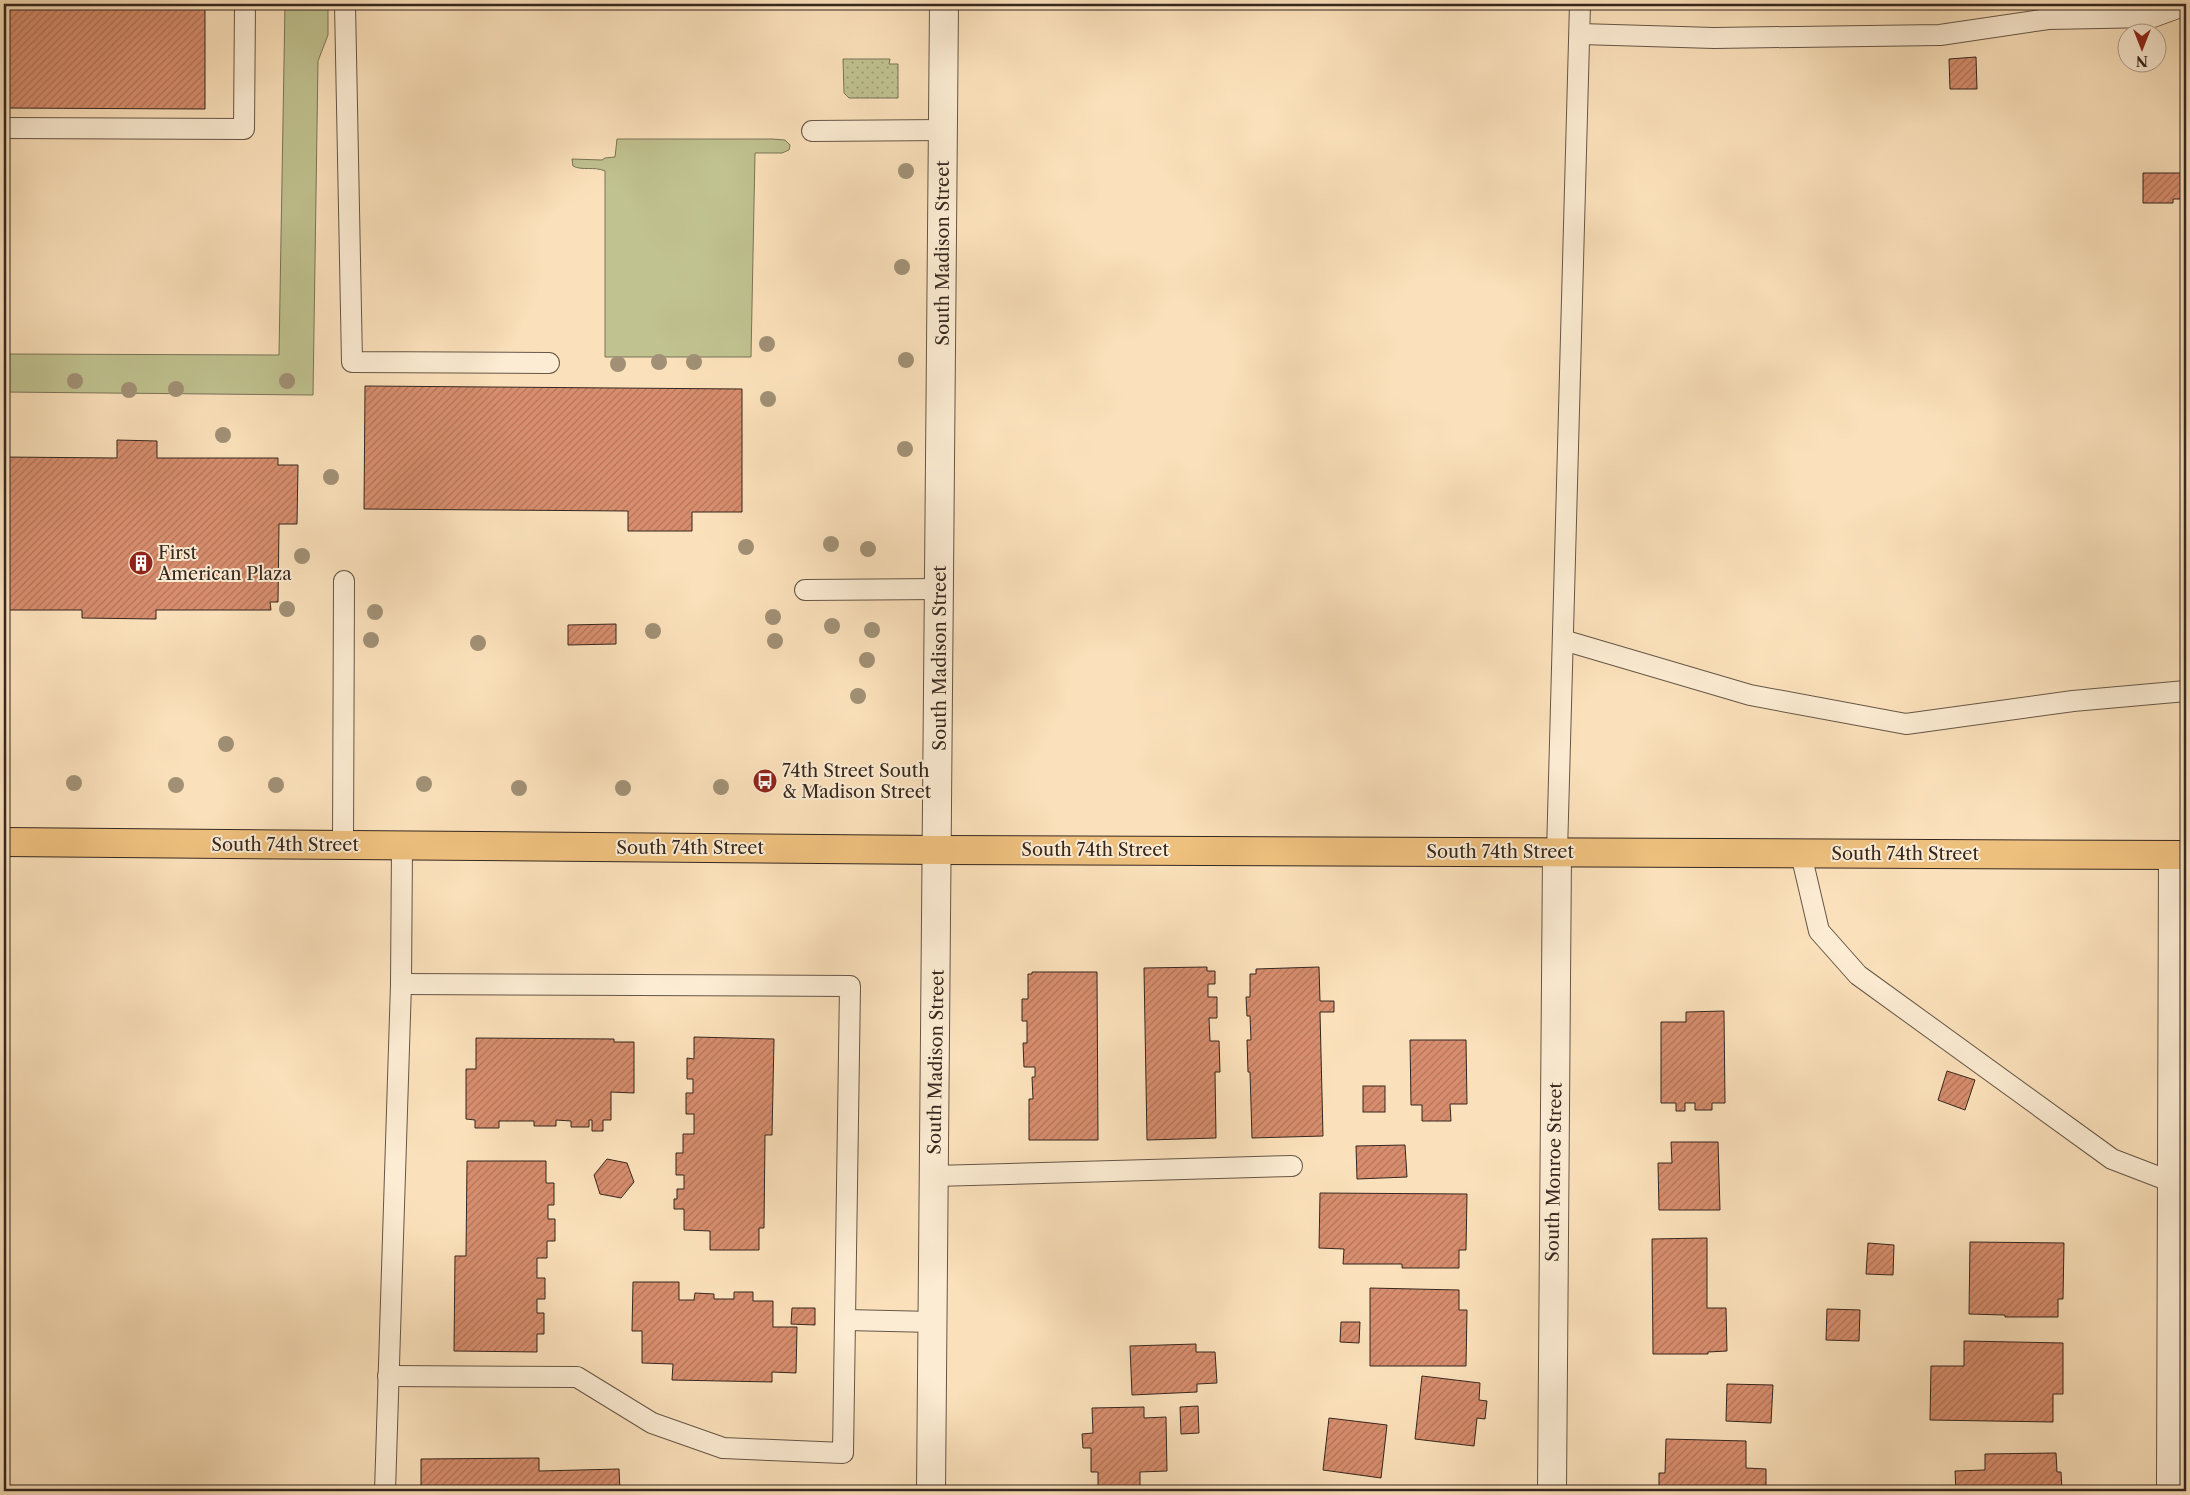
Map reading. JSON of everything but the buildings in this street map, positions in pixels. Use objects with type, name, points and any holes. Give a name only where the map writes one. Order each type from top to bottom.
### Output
[{"type":"main road","name":"South 74th Street","points":[[4,842],[938,850],[2179,855]]},
{"type":"street","name":"South Madison Street","points":[[931,1491],[944,4]]},
{"type":"street","name":"South Monroe Street","points":[[1552,1491],[1557,852]]},
{"type":"street","points":[[2171,1491],[2172,1182],[2179,855]]},
{"type":"lane","points":[[4,128],[244,129],[245,4]]},
{"type":"lane","points":[[345,4],[352,362],[549,363]]},
{"type":"lane","points":[[1557,852],[1580,4]]},
{"type":"lane","points":[[1580,34],[1714,38],[1940,35],[2048,19],[2154,16],[2186,5]]},
{"type":"lane","points":[[812,131],[944,130]]},
{"type":"lane","points":[[343,846],[344,581]]},
{"type":"lane","points":[[805,590],[940,589]]},
{"type":"lane","points":[[1563,640],[1750,695],[1906,724],[2073,701],[2186,691]]},
{"type":"lane","points":[[385,1491],[401,984],[402,846]]},
{"type":"lane","points":[[1801,854],[1819,931],[1858,975],[2112,1158],[2172,1182]]},
{"type":"lane","points":[[388,1376],[577,1377],[652,1423],[723,1448],[843,1453],[850,986],[401,984]]},
{"type":"lane","points":[[934,1176],[1292,1166]]},
{"type":"lane","points":[[846,1320],[933,1322]]},
{"type":"green space","points":[[285,4],[328,4],[328,35],[318,61],[313,395],[4,392],[4,354],[279,355]]},
{"type":"green space","points":[[843,59],[890,59],[889,64],[898,64],[898,98],[849,98],[844,93]]},
{"type":"green space","points":[[617,139],[772,139],[785,140],[790,145],[789,150],[782,153],[755,153],[751,357],[605,357],[605,171],[573,166],[572,159],[602,160],[615,157]]},
{"type":"place","name":"First American Plaza","points":[[141,563]]},
{"type":"place","name":"74th Street South & Madison Street","points":[[765,781]]}]
